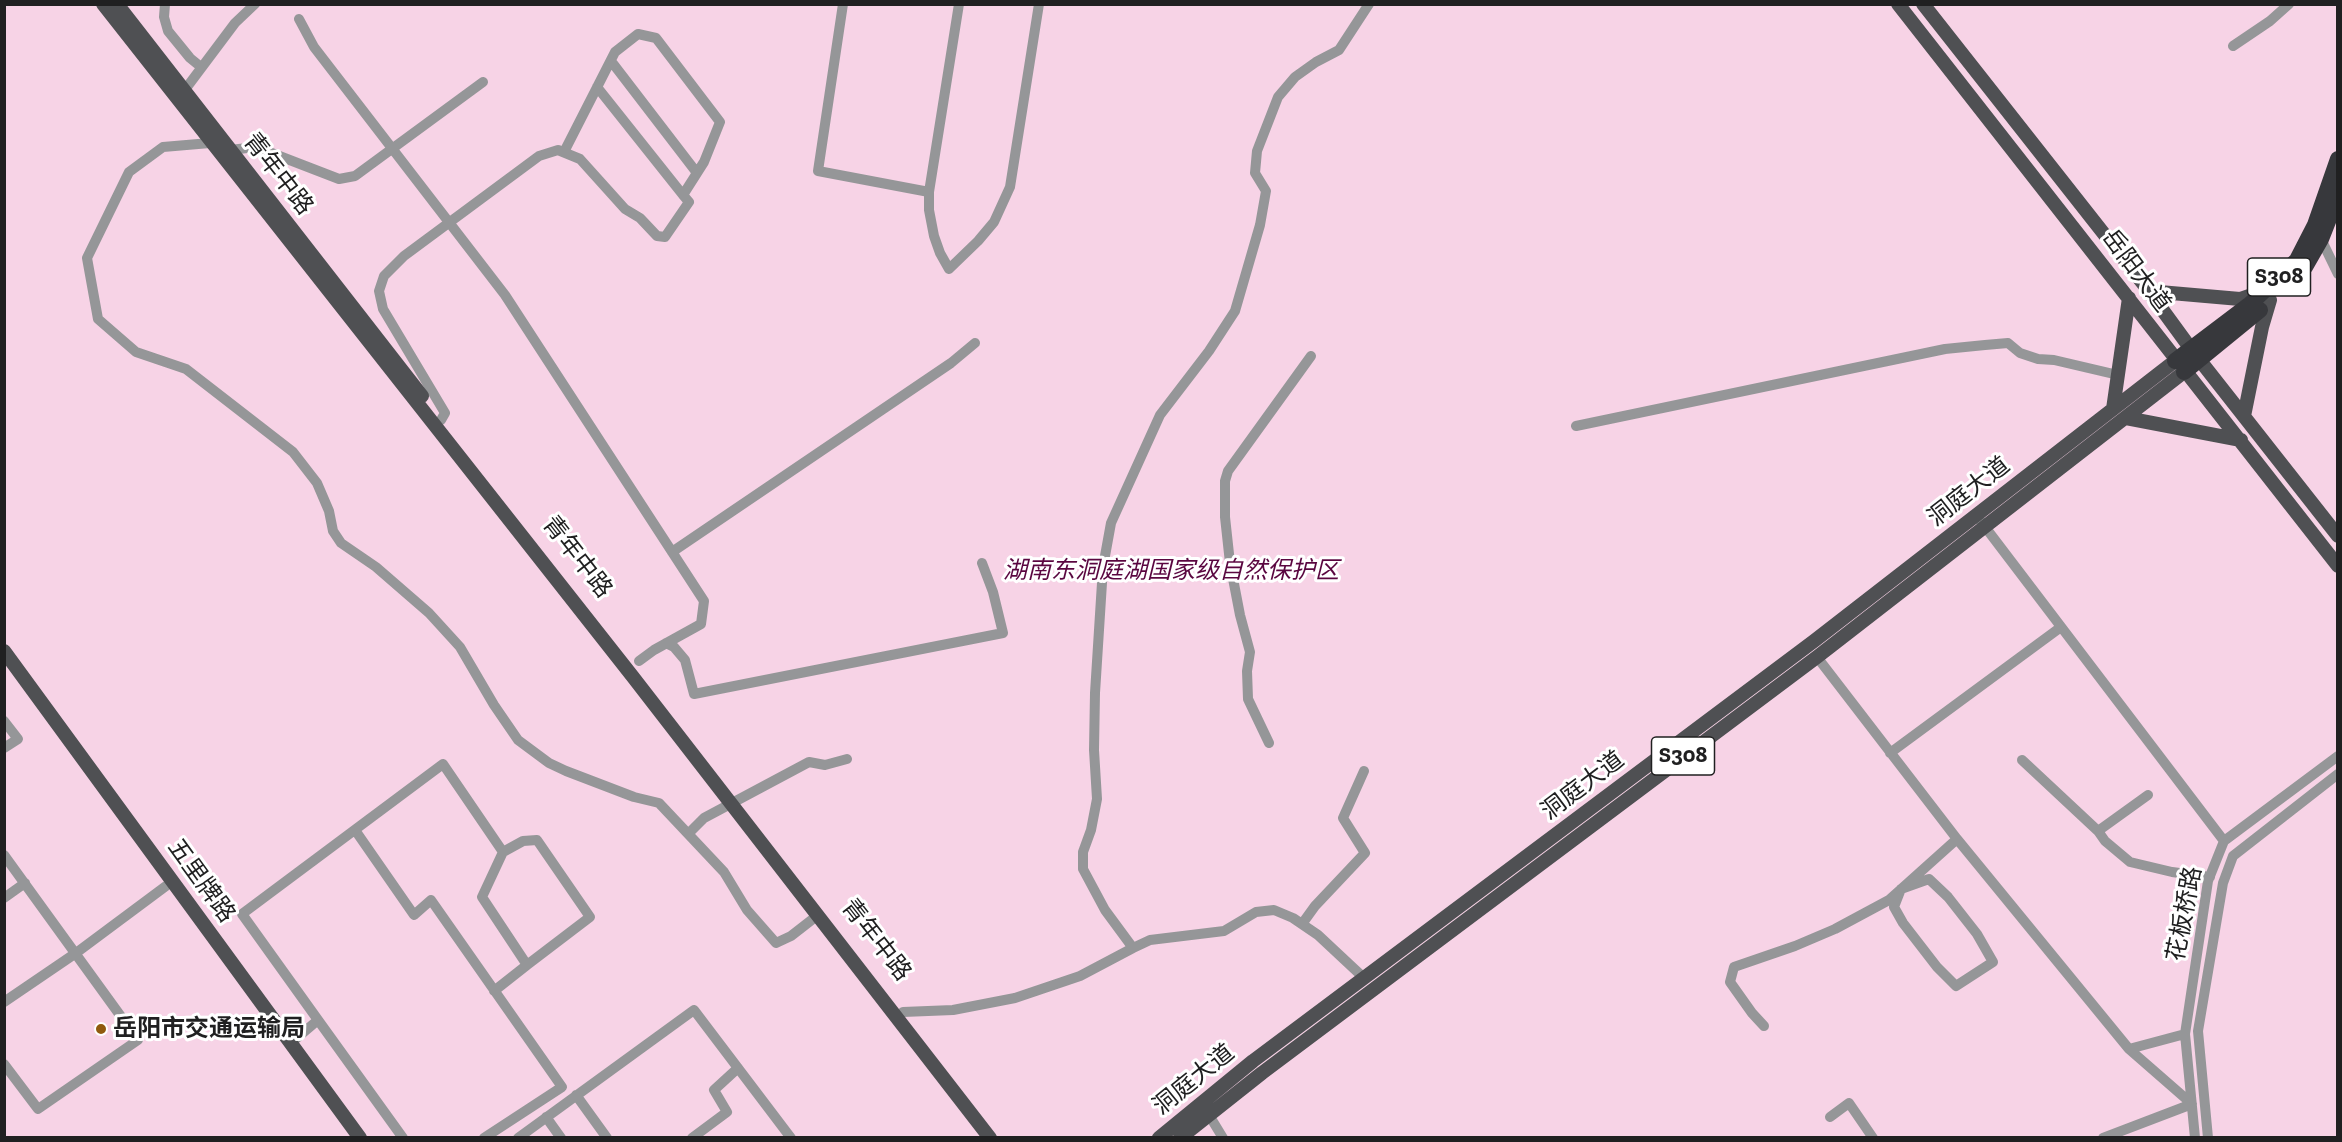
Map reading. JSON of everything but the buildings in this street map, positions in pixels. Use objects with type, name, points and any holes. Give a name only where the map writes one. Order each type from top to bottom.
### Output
[{"type":"highway","name":"S308","points":[[2268,295],[2297,260],[2315,225],[2337,159]]},
{"type":"highway","name":"S308","points":[[2179,366],[2196,355],[2250,305],[2268,295],[2305,267],[2321,239],[2337,196]]},
{"type":"main road","points":[[103,4],[210,143],[734,802],[818,915],[990,1137]]},
{"type":"main road","name":"青年中路","points":[[117,4],[441,420],[734,802],[1001,1137]]},
{"type":"main road","name":"岳阳大道","points":[[1898,4],[2337,566]]},
{"type":"main road","name":"岳阳大道","points":[[1923,4],[2337,536]]},
{"type":"main road","points":[[2148,291],[2240,299],[2268,295],[2244,416]]},
{"type":"main road","points":[[2113,409],[2129,298]]},
{"type":"main road","name":"洞庭大道","points":[[1159,1137],[1253,1061],[1814,641],[2113,409],[2179,366]]},
{"type":"main road","name":"洞庭大道","points":[[1180,1137],[1985,527],[2126,418],[2179,366]]},
{"type":"main road","points":[[2126,418],[2241,441]]},
{"type":"main road","name":"五里牌路","points":[[4,651],[360,1137]]},
{"type":"main road","name":"五里牌路","points":[[4,665],[349,1137]]},
{"type":"street","points":[[165,4],[164,17],[168,31],[190,58],[201,67]]},
{"type":"street","points":[[184,91],[236,23],[255,4]]},
{"type":"street","points":[[843,4],[818,171],[929,192]]},
{"type":"street","points":[[959,4],[929,192],[929,210],[934,236],[940,254],[949,268],[978,241],[994,222],[1010,187],[1039,4]]},
{"type":"street","points":[[1133,948],[1105,910],[1083,869],[1083,852],[1098,799],[1094,750],[1096,682],[1103,567],[1111,523],[1161,415],[1203,360],[1235,311],[1260,225],[1266,191],[1255,173],[1257,151],[1278,97],[1295,77],[1316,62],[1339,50],[1369,4]]},
{"type":"street","points":[[2233,46],[2263,26],[2289,4]]},
{"type":"street","points":[[299,19],[314,47],[505,295],[704,601],[701,624],[639,661]]},
{"type":"street","points":[[564,152],[615,52],[638,34],[656,38],[720,122],[697,173],[683,195]]},
{"type":"street","points":[[611,61],[697,173]]},
{"type":"street","points":[[230,150],[256,147],[339,179],[355,176],[483,82]]},
{"type":"street","points":[[441,420],[445,413],[383,309],[379,291],[384,276],[404,256],[539,156],[558,150],[580,159],[625,209],[640,218],[657,236],[665,237],[689,202],[597,87]]},
{"type":"street","points":[[210,143],[163,147],[129,172],[87,258],[98,319],[136,352],[186,369],[293,452],[317,483],[329,511],[333,531],[341,543],[376,567],[429,613],[460,647],[494,705],[518,740],[549,763],[566,771],[634,797],[659,803],[724,872],[747,910],[776,943],[791,936],[818,915]]},
{"type":"street","points":[[2321,239],[2337,274]]},
{"type":"street","points":[[672,552],[951,363],[975,343]]},
{"type":"street","points":[[1576,426],[1933,351],[1985,345],[2008,343],[2020,353],[2037,359],[2054,360],[2118,375]]},
{"type":"street","points":[[1269,743],[1248,699],[1247,671],[1250,652],[1230,562],[1225,482],[1228,471],[1311,356]]},
{"type":"street","points":[[1976,515],[2224,841]]},
{"type":"street","points":[[666,643],[674,647],[685,660],[694,694],[1003,633],[993,592],[982,563]]},
{"type":"street","points":[[1890,753],[2061,627]]},
{"type":"street","points":[[1816,657],[1957,839],[2129,1050],[2192,1104],[2103,1137]]},
{"type":"street","points":[[4,721],[18,739],[4,748]]},
{"type":"street","name":"花板桥路","points":[[2195,1137],[2185,1034],[2210,877],[2224,841],[2337,756]]},
{"type":"street","points":[[689,833],[704,818],[809,762],[825,765],[847,759]]},
{"type":"street","points":[[2022,759],[2098,831],[2105,841],[2130,862],[2172,872],[2210,877]]},
{"type":"street","points":[[404,1137],[242,914],[443,764],[503,852]]},
{"type":"street","points":[[1302,924],[1315,906],[1365,854],[1343,818],[1364,771]]},
{"type":"street","name":"花板桥路","points":[[2208,1137],[2198,1031],[2223,883],[2233,856],[2337,774]]},
{"type":"street","points":[[2098,831],[2148,795]]},
{"type":"street","points":[[355,830],[414,915],[430,900],[562,1087],[484,1137]]},
{"type":"street","points":[[1764,1026],[1730,982],[1734,967],[1795,946],[1835,929],[1889,900],[1957,839]]},
{"type":"street","points":[[494,991],[590,917],[537,840],[524,841],[503,852],[482,897],[527,965]]},
{"type":"street","points":[[4,855],[138,1040],[38,1109],[4,1064]]},
{"type":"street","points":[[1929,879],[1948,897],[1977,934],[1993,962],[1956,986],[1937,967],[1903,923],[1894,907],[1901,889],[1929,879]]},
{"type":"street","points":[[4,898],[25,883]]},
{"type":"street","points":[[4,1002],[76,953],[166,886]]},
{"type":"street","points":[[903,1012],[953,1010],[1015,998],[1080,976],[1150,940],[1224,931],[1256,912],[1274,910],[1318,935],[1364,978]]},
{"type":"street","points":[[518,1137],[694,1010],[791,1137]]},
{"type":"street","points":[[291,1043],[318,1020]]},
{"type":"street","points":[[2129,1050],[2185,1034]]},
{"type":"street","points":[[692,1137],[727,1112],[714,1090],[738,1068]]},
{"type":"street","points":[[576,1095],[607,1137]]},
{"type":"street","points":[[1830,1117],[1849,1103],[1873,1137]]},
{"type":"street","points":[[1209,1115],[1223,1137]]},
{"type":"street","points":[[546,1117],[561,1137]]},
{"type":"green space","name":"湖南东洞庭湖国家级自然保护区","points":[[4,5],[2337,5],[2337,1137],[5,1137]]},
{"type":"place","name":"岳阳市交通运输局","points":[[101,1029]]}]
